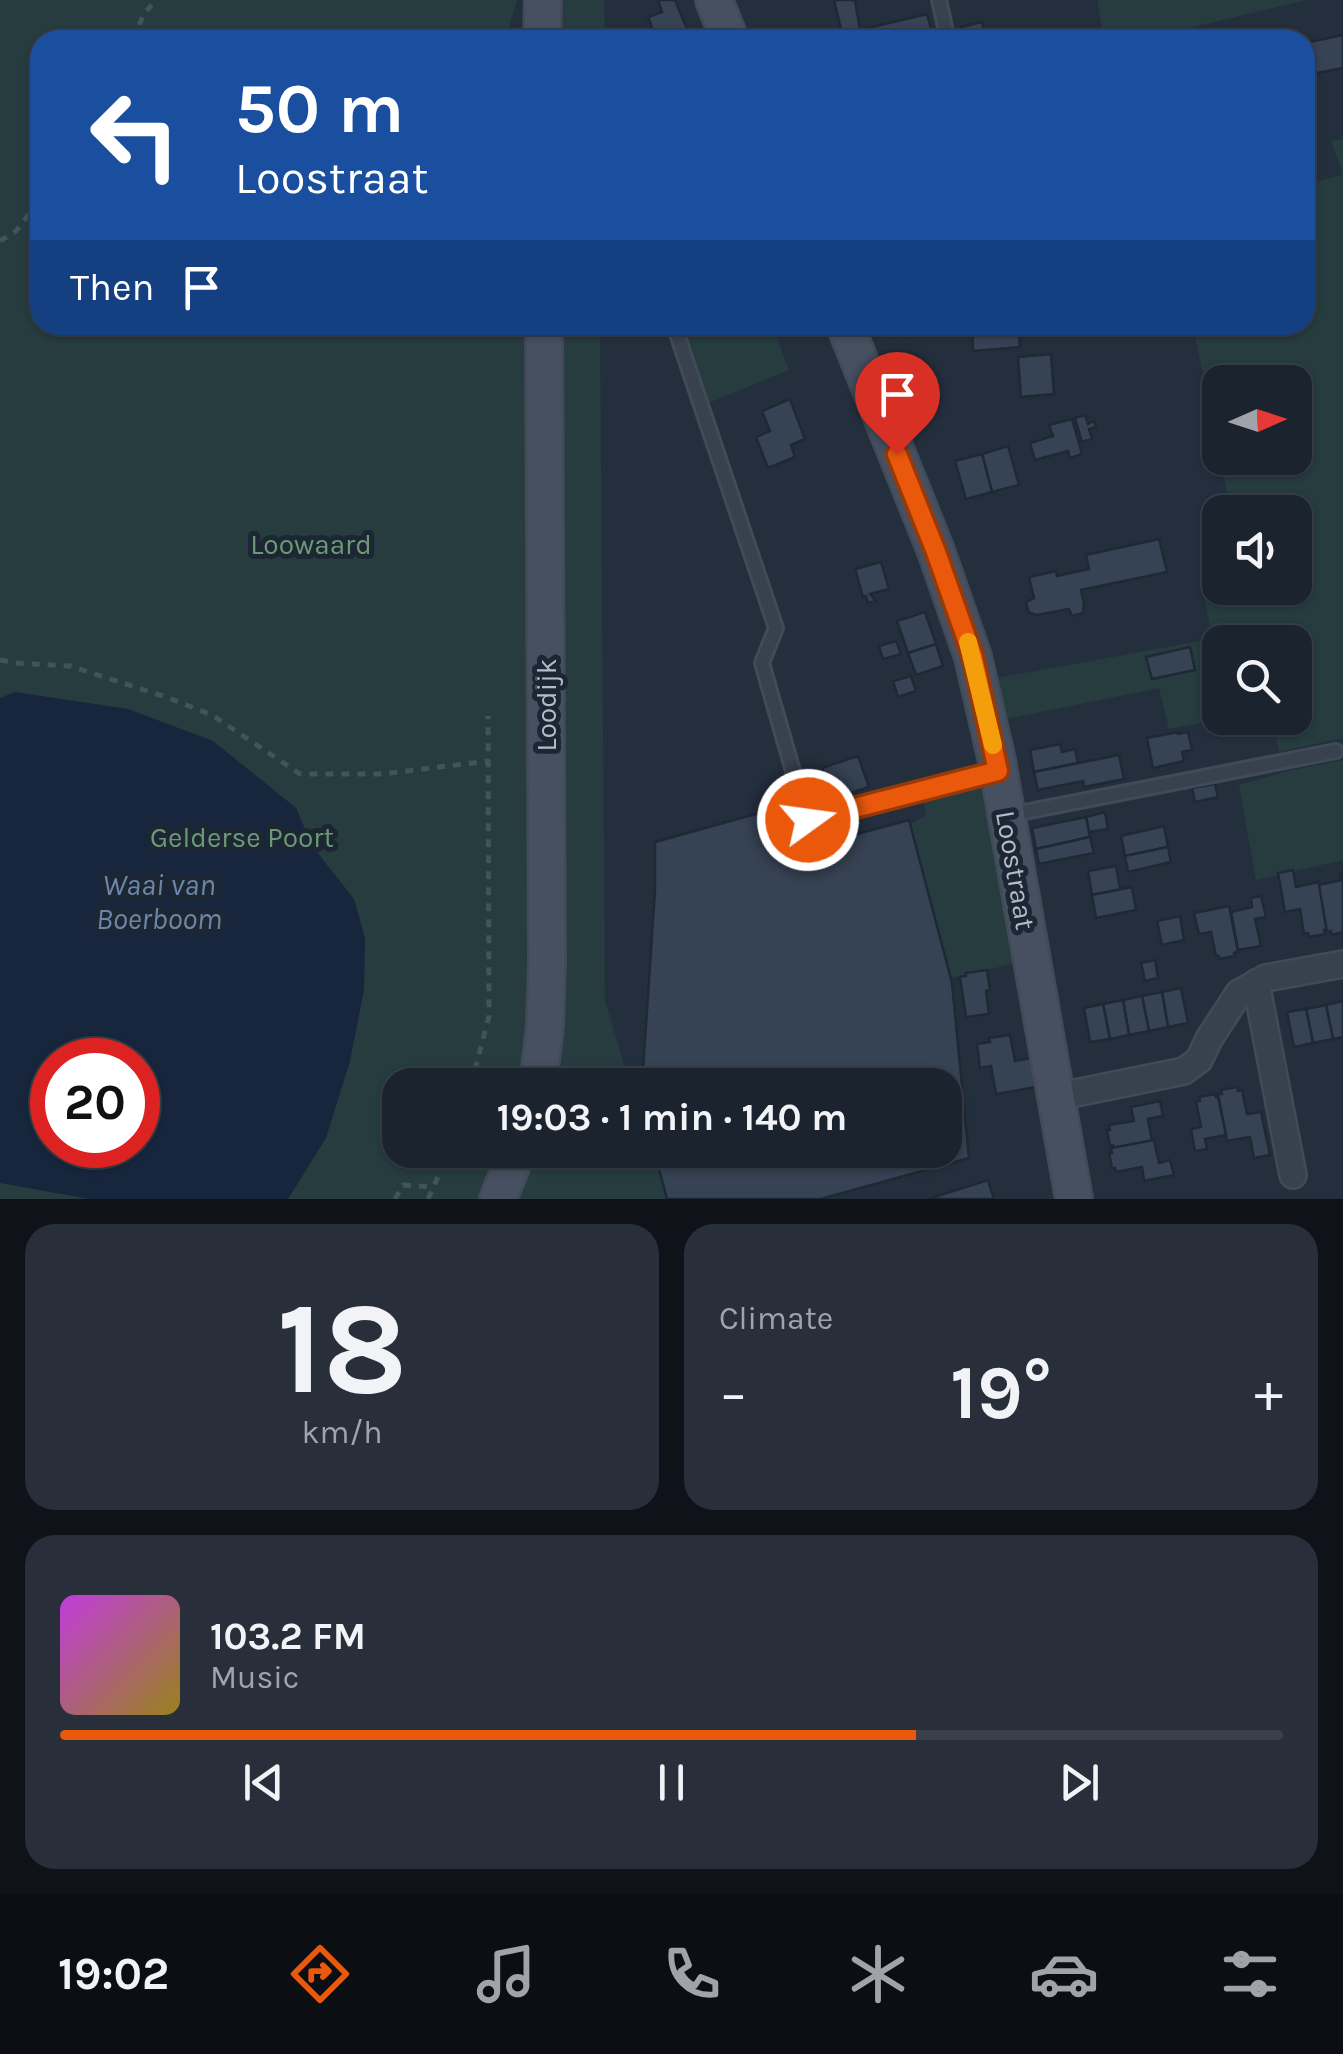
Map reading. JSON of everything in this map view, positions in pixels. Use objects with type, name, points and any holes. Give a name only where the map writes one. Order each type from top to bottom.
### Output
[{"type":"street","points":[[542,30],[543,0]]},
{"type":"street","points":[[714,0],[726,30]]},
{"type":"street","name":"Loodijk","points":[[540,1068],[547,963],[544,335]]},
{"type":"street","name":"Loostraat","points":[[850,335],[973,657],[998,771],[1074,1199]]},
{"type":"street","points":[[1056,1097],[1184,1071],[1200,1060],[1238,993],[1266,978],[1343,964]]},
{"type":"street","points":[[1256,983],[1294,1175]]},
{"type":"street","points":[[498,1199],[511,1168]]},
{"type":"lane","points":[[939,0],[946,30]]},
{"type":"lane","points":[[677,335],[776,628],[762,663],[808,820],[998,771]]},
{"type":"lane","points":[[1006,816],[1336,751]]},
{"type":"path","points":[[137,30],[142,15],[156,0]]},
{"type":"path","points":[[0,242],[16,232],[30,213]]},
{"type":"path","points":[[0,660],[70,666],[166,697],[212,715],[300,774],[382,774],[489,761]]},
{"type":"path","points":[[475,1068],[489,1016],[488,716]]},
{"type":"path","points":[[428,1199],[442,1168]]},
{"type":"path","points":[[395,1199],[403,1185],[433,1187]]},
{"type":"green space","name":"Gelderse Poort","points":[[0,0],[517,0],[508,30],[30,30],[30,335],[530,335],[532,896],[528,1068],[382,1068],[382,1168],[502,1168],[489,1199],[0,1199]]},
{"type":"green space","points":[[550,0],[604,0],[605,30],[551,30]]},
{"type":"green space","points":[[1097,0],[1307,0],[1180,30],[1102,30]]},
{"type":"green space","points":[[1343,139],[1343,175],[1331,141]]},
{"type":"green space","points":[[1343,175],[1343,738],[1279,752],[1276,735],[1312,735],[1312,625],[1209,625],[1206,605],[1312,605],[1312,495],[1228,495],[1223,475],[1312,475],[1312,365],[1202,365],[1202,369],[1195,335],[1315,335],[1315,182]]},
{"type":"green space","points":[[555,335],[600,335],[605,1000],[625,1068],[557,1068],[560,1036]]},
{"type":"green space","points":[[677,335],[776,335],[789,370],[699,407]]},
{"type":"green space","points":[[1202,641],[1202,723],[1169,729],[1159,688],[1002,720],[991,679]]},
{"type":"green space","points":[[1343,760],[1343,860],[1256,880],[1239,785]]},
{"type":"green space","points":[[992,782],[1026,961],[950,978],[911,824],[926,815],[922,795]]},
{"type":"green space","points":[[531,1168],[666,1168],[675,1199],[518,1199]]},
{"type":"water","name":"Waai van Boerboom","points":[[15,692],[128,709],[213,741],[296,808],[320,856],[354,899],[365,938],[364,990],[350,1061],[326,1138],[288,1199],[89,1199],[0,1183],[0,698]]},
{"type":"building","points":[[658,0],[675,0],[688,30],[653,30],[648,17],[662,12]]},
{"type":"building","points":[[834,0],[855,0],[860,30],[838,30],[841,29]]},
{"type":"building","points":[[927,14],[931,30],[860,30]]},
{"type":"building","points":[[982,22],[984,30],[962,30],[961,27]]},
{"type":"building","points":[[1343,35],[1343,68],[1315,73],[1315,41]]},
{"type":"building","points":[[972,335],[1019,335],[1020,347],[973,351]]},
{"type":"building","points":[[1051,354],[1054,394],[1021,397],[1018,357]]},
{"type":"building","points":[[790,399],[805,439],[791,445],[795,457],[768,468],[756,437],[770,431],[762,411]]},
{"type":"building","points":[[1085,415],[1088,424],[1094,421],[1096,427],[1089,429],[1092,439],[1082,442],[1075,418]]},
{"type":"building","points":[[1072,419],[1082,454],[1070,458],[1068,451],[1035,460],[1030,443],[1053,436],[1049,425]]},
{"type":"building","points":[[1008,446],[1019,485],[992,492],[982,454]]},
{"type":"building","points":[[982,454],[992,492],[966,499],[955,461]]},
{"type":"building","points":[[1159,539],[1167,572],[1081,590],[1083,613],[1072,616],[1069,609],[1029,613],[1026,602],[1034,598],[1029,577],[1089,569],[1086,555]]},
{"type":"building","points":[[881,562],[889,589],[870,594],[876,601],[868,603],[855,569]]},
{"type":"building","points":[[925,612],[936,644],[908,653],[897,621]]},
{"type":"building","points":[[896,641],[901,654],[883,659],[879,646]]},
{"type":"building","points":[[936,644],[943,666],[916,675],[908,653]]},
{"type":"building","points":[[1190,647],[1195,670],[1152,679],[1146,657]]},
{"type":"building","points":[[911,676],[916,691],[898,697],[893,681]]},
{"type":"building","points":[[1188,732],[1192,750],[1182,752],[1184,761],[1153,768],[1147,738]]},
{"type":"building","points":[[1060,744],[1062,752],[1075,749],[1078,763],[1034,772],[1030,750]]},
{"type":"building","points":[[1119,755],[1124,779],[1084,787],[1083,781],[1038,790],[1034,772]]},
{"type":"building","points":[[858,756],[869,787],[833,799],[830,791],[815,796],[809,780],[824,774],[822,768]]},
{"type":"building","points":[[1215,784],[1218,797],[1195,802],[1192,788]]},
{"type":"building","points":[[784,806],[798,850],[909,820],[952,983],[960,1068],[643,1068],[655,842]]},
{"type":"building","points":[[1105,812],[1108,829],[1089,832],[1086,817]]},
{"type":"building","points":[[1086,817],[1090,837],[1036,849],[1032,828]]},
{"type":"building","points":[[1164,826],[1168,847],[1125,856],[1121,836]]},
{"type":"building","points":[[1090,837],[1094,853],[1039,864],[1036,849]]},
{"type":"building","points":[[1168,847],[1171,862],[1128,872],[1125,856]]},
{"type":"building","points":[[1116,866],[1120,888],[1132,887],[1092,895],[1088,871]]},
{"type":"building","points":[[1293,870],[1296,887],[1319,882],[1328,929],[1325,934],[1309,937],[1304,934],[1300,909],[1285,912],[1278,873]]},
{"type":"building","points":[[1343,874],[1343,932],[1332,935],[1327,932],[1319,885],[1341,880]]},
{"type":"building","points":[[1132,887],[1136,910],[1096,918],[1092,895]]},
{"type":"building","points":[[1261,896],[1266,917],[1255,919],[1261,946],[1238,950],[1231,912],[1252,907],[1251,898]]},
{"type":"building","points":[[1229,906],[1238,952],[1219,959],[1211,932],[1199,934],[1194,913]]},
{"type":"building","points":[[1180,916],[1184,940],[1162,945],[1157,921]]},
{"type":"building","points":[[1155,960],[1158,978],[1145,981],[1141,963]]},
{"type":"building","points":[[987,970],[989,1014],[966,1017],[960,977]]},
{"type":"building","points":[[1181,988],[1188,1023],[1168,1027],[1162,992]]},
{"type":"building","points":[[1162,992],[1168,1027],[1149,1031],[1142,996]]},
{"type":"building","points":[[1142,996],[1149,1031],[1129,1035],[1123,1000]]},
{"type":"building","points":[[1123,1000],[1129,1035],[1110,1039],[1103,1004]]},
{"type":"building","points":[[1343,1001],[1343,1037],[1333,1039],[1326,1005]]},
{"type":"building","points":[[1103,1004],[1110,1039],[1090,1042],[1084,1008]]},
{"type":"building","points":[[1326,1005],[1333,1039],[1313,1043],[1306,1009]]},
{"type":"building","points":[[1306,1009],[1313,1043],[1294,1047],[1287,1012]]},
{"type":"building","points":[[1010,1035],[1015,1061],[1032,1058],[1036,1087],[996,1094],[991,1066],[980,1068],[977,1044]]},
{"type":"building","points":[[962,1086],[969,1158],[962,1160]]},
{"type":"building","points":[[1237,1087],[1242,1090],[1247,1114],[1261,1112],[1270,1155],[1254,1158],[1250,1137],[1227,1141],[1218,1094]]},
{"type":"building","points":[[1215,1094],[1226,1135],[1205,1139],[1207,1149],[1195,1151],[1191,1129],[1201,1127],[1196,1101]]},
{"type":"building","points":[[1160,1101],[1163,1116],[1148,1119],[1152,1141],[1114,1149],[1110,1146],[1109,1125],[1134,1121],[1131,1107]]},
{"type":"building","points":[[1154,1140],[1159,1163],[1170,1160],[1174,1175],[1144,1181],[1142,1167],[1116,1172],[1112,1169],[1111,1148]]},
{"type":"building","points":[[659,1168],[933,1168],[821,1199],[667,1199]]},
{"type":"building","points":[[988,1180],[994,1199],[928,1199]]},
{"type":"slow traffic","points":[[968,642],[993,745]]},
{"type":"route","points":[[808,820],[998,771],[973,657],[897,454]]},
{"type":"park label","name":"Loowaard","points":[[311,544]]}]
